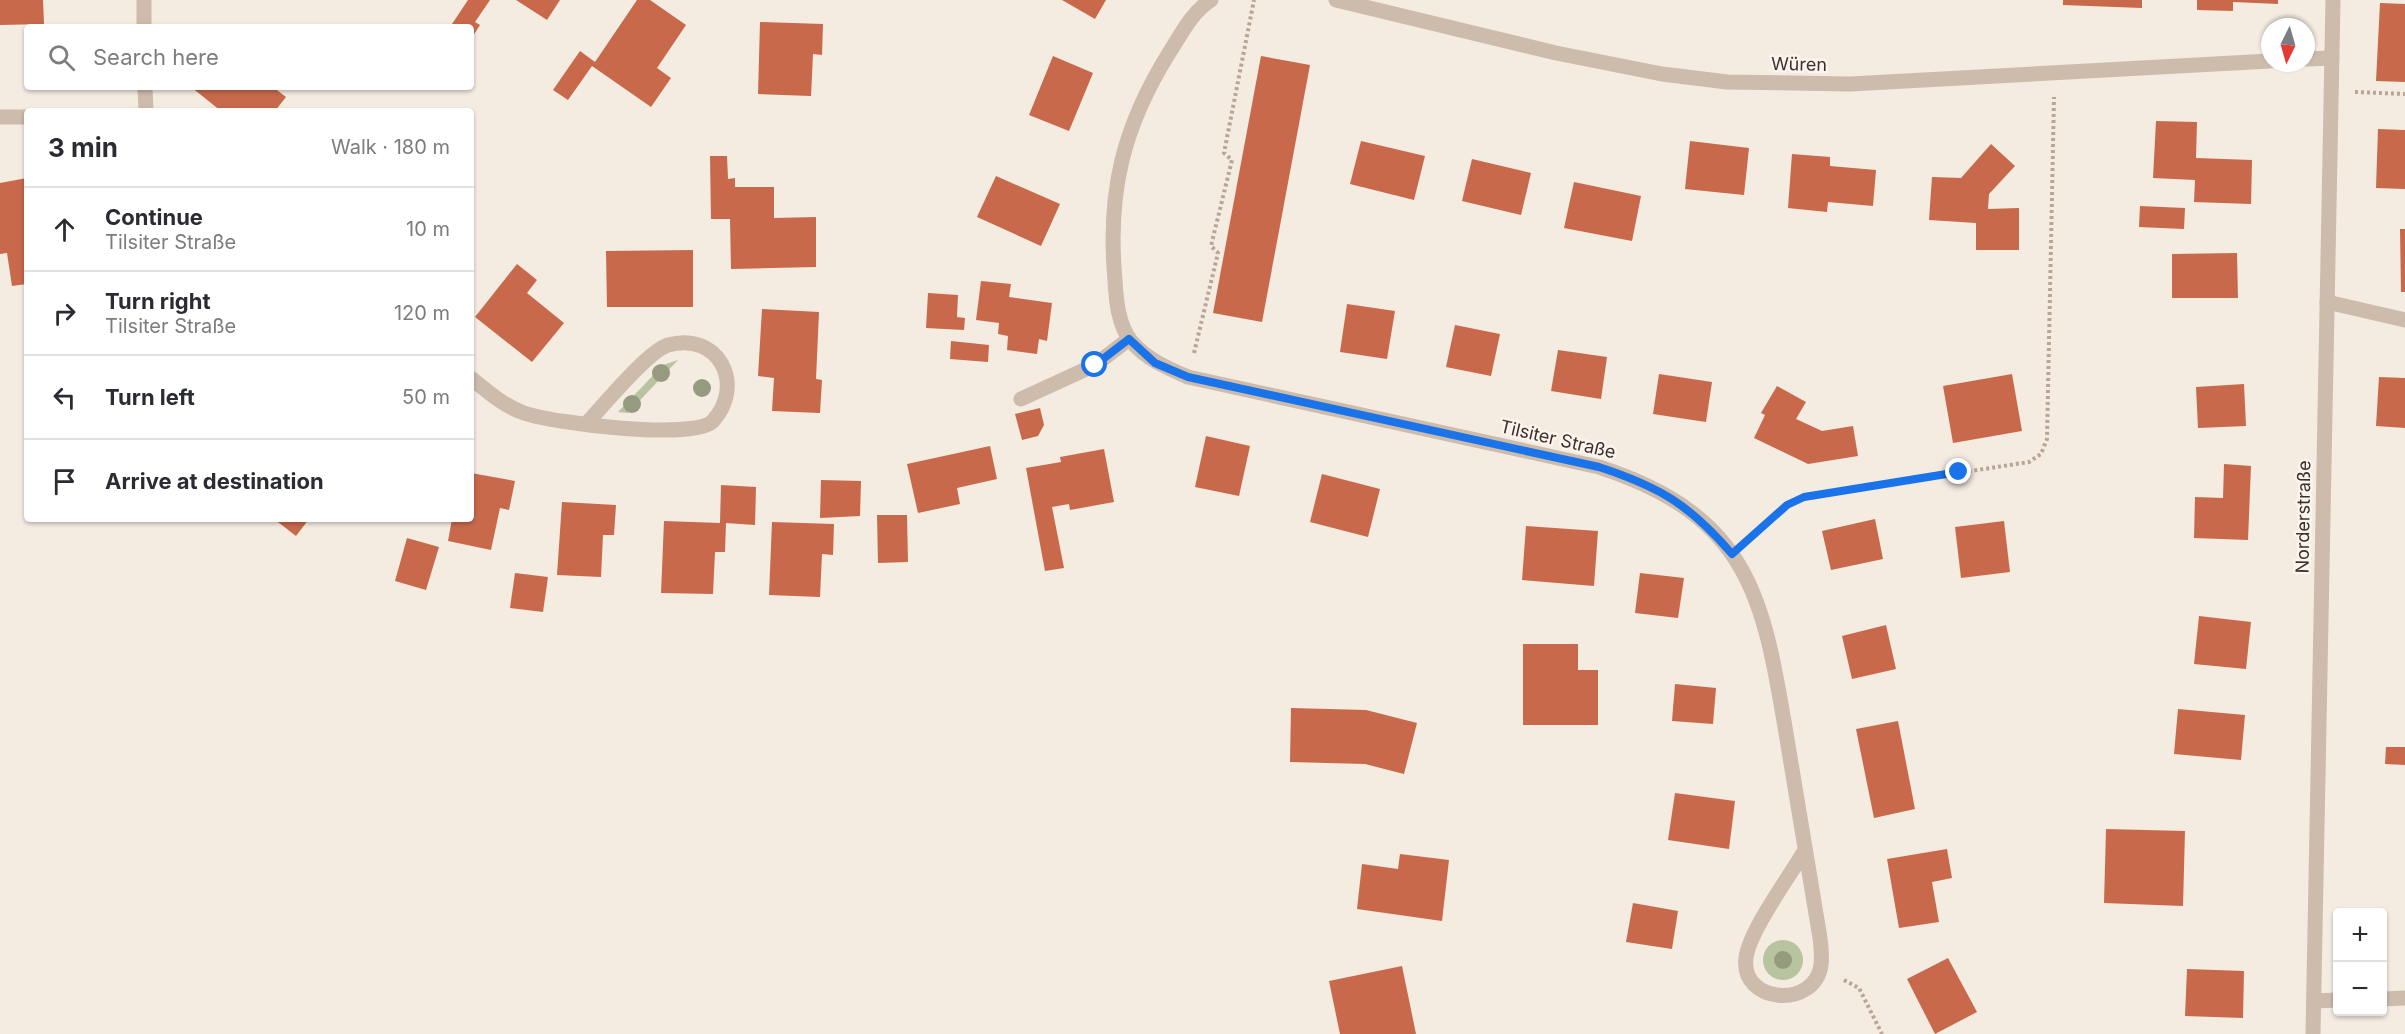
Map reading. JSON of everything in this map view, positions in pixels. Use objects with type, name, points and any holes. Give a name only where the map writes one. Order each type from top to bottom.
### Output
[{"type":"street","points":[[144,0],[144,24]]},
{"type":"street","name":"Tilsiter Straße","points":[[1211,0],[1196,10],[1150,84],[1130,127],[1119,165],[1113,210],[1112,253],[1117,307],[1129,339],[1155,363],[1188,377],[1639,480],[1677,500],[1708,525],[1732,554],[1749,582],[1767,633],[1820,938],[1821,967]]},
{"type":"street","name":"Würen","points":[[1336,0],[1556,53],[1662,74],[1727,82],[1850,84],[2261,61]]},
{"type":"street","name":"Norderstraße","points":[[2313,1034],[2333,0]]},
{"type":"street","points":[[2315,59],[2331,58]]},
{"type":"street","points":[[145,90],[146,108]]},
{"type":"street","points":[[0,117],[24,117]]},
{"type":"street","points":[[2327,302],[2405,320]]},
{"type":"street","points":[[1021,399],[1095,365],[1129,339]]},
{"type":"street","points":[[474,380],[500,401],[544,420],[586,424],[673,431],[692,430],[711,423],[722,408],[728,390],[728,374],[720,358],[706,349],[688,344],[668,345],[652,355],[586,424]]},
{"type":"street","points":[[1805,850],[1751,941],[1745,960],[1750,979],[1764,993],[1785,997],[1808,989],[1821,967]]},
{"type":"street","points":[[2387,999],[2405,999]]},
{"type":"street","points":[[2314,1001],[2333,1000]]},
{"type":"path","points":[[1188,377],[1218,253],[1211,246],[1232,160],[1224,153],[1254,0]]},
{"type":"path","points":[[1732,554],[1787,505],[1804,497],[2029,462],[2041,454],[2047,439],[2055,72]]},
{"type":"path","points":[[2331,91],[2405,94]]},
{"type":"path","points":[[1821,967],[1859,988],[1882,1034]]},
{"type":"green space","points":[[678,360],[628,413],[618,412],[663,365]]},
{"type":"green space","points":[[1783,940],[1797,946],[1803,960],[1797,974],[1783,980],[1769,974],[1763,960],[1769,946]]},
{"type":"building","points":[[0,0],[43,0],[44,24],[0,25]]},
{"type":"building","points":[[468,0],[490,0],[475,22],[480,25],[474,34],[474,24],[452,24]]},
{"type":"building","points":[[516,0],[560,0],[547,20]]},
{"type":"building","points":[[637,0],[650,0],[686,25],[657,68],[671,78],[651,107],[592,66],[568,100],[553,90],[580,51],[595,62]]},
{"type":"building","points":[[1062,0],[1106,0],[1095,19]]},
{"type":"building","points":[[2063,0],[2142,0],[2142,8],[2063,5]]},
{"type":"building","points":[[2197,0],[2278,0],[2278,4],[2233,2],[2233,11],[2197,10]]},
{"type":"building","points":[[2380,3],[2405,4],[2405,82],[2376,81]]},
{"type":"building","points":[[760,22],[823,24],[822,55],[813,54],[811,96],[758,94]]},
{"type":"building","points":[[1053,56],[1093,73],[1069,131],[1029,115]]},
{"type":"building","points":[[1261,56],[1310,65],[1262,322],[1213,313]]},
{"type":"building","points":[[195,90],[277,90],[286,97],[277,108],[217,108]]},
{"type":"building","points":[[2156,121],[2197,122],[2196,158],[2252,160],[2251,204],[2194,202],[2195,180],[2153,178]]},
{"type":"building","points":[[2378,129],[2405,130],[2405,189],[2376,188]]},
{"type":"building","points":[[1361,141],[1425,156],[1414,200],[1350,184]]},
{"type":"building","points":[[1690,141],[1749,148],[1744,195],[1685,189]]},
{"type":"building","points":[[1991,144],[2015,166],[1989,194],[1988,209],[2019,208],[2019,250],[1976,250],[1976,223],[1929,220],[1932,177],[1961,178]]},
{"type":"building","points":[[1792,154],[1830,157],[1830,166],[1876,170],[1873,206],[1828,202],[1827,212],[1788,208]]},
{"type":"building","points":[[710,156],[727,156],[728,179],[735,178],[735,187],[774,187],[774,218],[816,217],[816,267],[731,269],[730,219],[711,219]]},
{"type":"building","points":[[1472,159],[1531,173],[1521,215],[1462,201]]},
{"type":"building","points":[[996,176],[1060,204],[1041,246],[977,217]]},
{"type":"building","points":[[24,179],[24,284],[12,286],[7,253],[0,254],[0,183]]},
{"type":"building","points":[[1574,182],[1641,196],[1632,241],[1564,228]]},
{"type":"building","points":[[2140,206],[2185,208],[2184,229],[2139,227]]},
{"type":"building","points":[[2400,229],[2405,229],[2405,292],[2401,292]]},
{"type":"building","points":[[693,250],[693,307],[607,307],[606,251]]},
{"type":"building","points":[[2237,253],[2238,298],[2172,298],[2172,254]]},
{"type":"building","points":[[517,264],[537,280],[527,293],[564,323],[532,362],[475,317]]},
{"type":"building","points":[[981,281],[1011,284],[1009,297],[1052,303],[1047,341],[1039,339],[1037,354],[1007,350],[1008,336],[998,334],[999,323],[976,320]]},
{"type":"building","points":[[928,293],[958,295],[957,317],[965,318],[964,330],[926,328]]},
{"type":"building","points":[[1347,304],[1395,311],[1387,359],[1340,352]]},
{"type":"building","points":[[762,309],[819,312],[816,379],[822,380],[820,413],[772,411],[774,378],[758,376]]},
{"type":"building","points":[[1455,325],[1500,334],[1491,376],[1446,367]]},
{"type":"building","points":[[951,341],[989,345],[988,362],[950,359]]},
{"type":"building","points":[[1558,350],[1607,357],[1601,399],[1551,391]]},
{"type":"building","points":[[1659,374],[1712,382],[1706,422],[1653,414]]},
{"type":"building","points":[[2012,374],[2022,431],[1953,443],[1943,386]]},
{"type":"building","points":[[2379,377],[2405,378],[2405,428],[2376,426]]},
{"type":"building","points":[[2244,384],[2246,426],[2198,428],[2196,387]]},
{"type":"building","points":[[1777,386],[1806,402],[1796,419],[1822,431],[1853,426],[1858,456],[1808,464],[1754,438],[1765,415],[1761,413]]},
{"type":"building","points":[[1040,408],[1044,425],[1038,436],[1022,440],[1015,414]]},
{"type":"building","points":[[1206,436],[1250,446],[1239,496],[1195,487]]},
{"type":"building","points":[[990,446],[997,479],[957,488],[960,504],[918,513],[907,464]]},
{"type":"building","points":[[1104,449],[1114,502],[1070,510],[1069,504],[1052,507],[1064,568],[1045,571],[1026,468],[1061,462],[1060,457]]},
{"type":"building","points":[[2224,464],[2251,466],[2248,540],[2194,538],[2195,497],[2223,498]]},
{"type":"building","points":[[474,474],[515,481],[509,510],[500,508],[491,550],[448,541],[451,522],[474,522]]},
{"type":"building","points":[[1322,474],[1380,489],[1368,537],[1310,522]]},
{"type":"building","points":[[821,480],[861,481],[860,516],[820,518]]},
{"type":"building","points":[[721,485],[756,487],[755,525],[726,523],[725,552],[715,552],[713,594],[661,593],[664,521],[720,523]]},
{"type":"building","points":[[562,502],[616,505],[614,535],[603,535],[601,577],[557,575]]},
{"type":"building","points":[[877,515],[907,515],[908,562],[878,563]]},
{"type":"building","points":[[1875,519],[1883,559],[1831,570],[1822,531]]},
{"type":"building","points":[[2004,521],[2010,572],[1961,578],[1955,527]]},
{"type":"building","points":[[278,522],[307,522],[296,536]]},
{"type":"building","points":[[772,522],[834,524],[833,555],[822,554],[820,597],[769,595]]},
{"type":"building","points":[[1526,526],[1598,531],[1594,586],[1522,580]]},
{"type":"building","points":[[407,538],[439,547],[426,590],[395,581]]},
{"type":"building","points":[[515,573],[548,577],[543,612],[510,608]]},
{"type":"building","points":[[1640,573],[1684,578],[1678,618],[1635,613]]},
{"type":"building","points":[[2199,616],[2251,622],[2246,669],[2194,664]]},
{"type":"building","points":[[1886,625],[1896,669],[1852,679],[1842,636]]},
{"type":"building","points":[[1523,644],[1578,644],[1578,670],[1598,670],[1598,725],[1523,725]]},
{"type":"building","points":[[1675,684],[1716,688],[1713,724],[1672,721]]},
{"type":"building","points":[[1291,708],[1366,710],[1417,723],[1404,774],[1365,764],[1290,762]]},
{"type":"building","points":[[2178,709],[2245,715],[2241,760],[2174,754]]},
{"type":"building","points":[[1898,721],[1915,809],[1874,818],[1856,729]]},
{"type":"building","points":[[2386,747],[2405,747],[2405,765],[2385,764]]},
{"type":"building","points":[[1675,793],[1735,801],[1729,849],[1668,840]]},
{"type":"building","points":[[2106,829],[2185,831],[2183,906],[2104,903]]},
{"type":"building","points":[[1947,849],[1952,878],[1932,882],[1939,922],[1899,928],[1887,859]]},
{"type":"building","points":[[1400,854],[1449,860],[1442,921],[1357,909],[1362,864],[1398,869]]},
{"type":"building","points":[[1633,903],[1678,911],[1672,949],[1626,942]]},
{"type":"building","points":[[1948,958],[1977,1012],[1935,1034],[1907,979]]},
{"type":"building","points":[[1402,966],[1416,1034],[1340,1034],[1329,981]]},
{"type":"building","points":[[2187,969],[2244,971],[2243,1018],[2185,1016]]},
{"type":"route","points":[[1095,365],[1129,339],[1155,363],[1188,377],[1599,467],[1639,480],[1677,500],[1708,525],[1732,554],[1787,505],[1804,497],[1959,472]]}]
